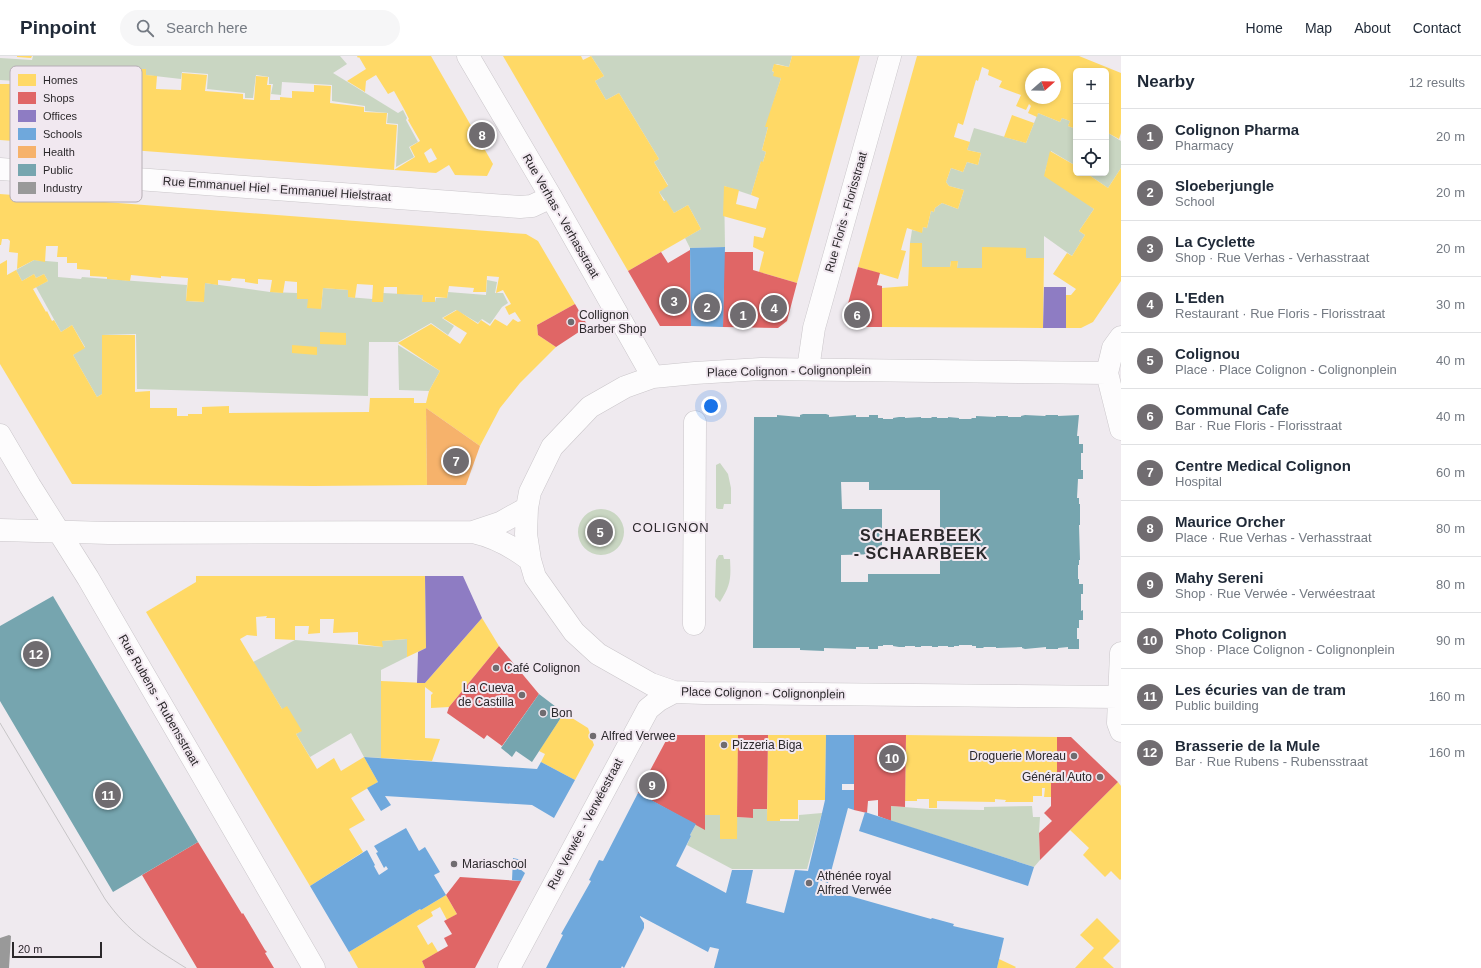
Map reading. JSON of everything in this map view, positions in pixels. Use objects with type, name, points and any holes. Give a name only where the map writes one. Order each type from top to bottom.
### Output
[{"type":"street","name":"Rue Verhas - Verhasstraat","points":[[468,56],[551,197],[652,378]]},
{"type":"street","name":"Rue Floris - Florisstraat","points":[[808,369],[814,328],[890,56]]},
{"type":"street","name":"Rue Emmanuel Hiel - Emmanuel Hielstraat","points":[[0,169],[10,170]]},
{"type":"street","name":"Rue Emmanuel Hiel - Emmanuel Hielstraat","points":[[142,180],[520,208],[532,206],[551,197]]},
{"type":"street","points":[[1121,337],[1113,348],[1107,374],[1121,429]]},
{"type":"street","name":"Place Colignon - Colignonplein","points":[[1107,374],[808,369],[695,373],[652,378],[625,387],[590,407],[552,447],[530,492],[527,508],[526,534],[530,560],[535,577],[574,632],[598,654],[650,684],[674,692],[1119,696]]},
{"type":"street","points":[[694,624],[695,422]]},
{"type":"street","name":"Rue Rubens - Rubensstraat","points":[[0,435],[58,532],[103,603],[314,968]]},
{"type":"street","points":[[473,532],[500,523],[527,508]]},
{"type":"street","points":[[0,530],[109,534],[473,532],[501,541],[516,548],[530,560]]},
{"type":"street","points":[[1121,653],[1118,723],[1121,731]]},
{"type":"street","name":"Rue Verwée - Verwéestraat","points":[[509,968],[648,710],[659,700],[674,692]]},
{"type":"green space","points":[[33,56],[340,56],[347,64],[333,73],[398,113],[403,110],[407,118],[406,120],[418,142],[409,147],[414,157],[396,167],[398,124],[387,123],[388,113],[365,111],[365,106],[332,101],[332,85],[282,82],[281,95],[271,94],[273,84],[269,84],[269,77],[256,75],[253,98],[245,98],[245,93],[207,89],[208,74],[182,72],[181,79],[146,75],[146,69],[142,69],[142,66],[10,66],[10,81],[0,80],[0,58],[32,60]]},
{"type":"green space","points":[[591,56],[792,56],[789,67],[777,64],[774,65],[772,71],[781,78],[766,127],[768,127],[762,150],[766,152],[763,162],[761,162],[751,195],[724,186],[725,247],[690,248],[685,238],[701,229],[688,205],[674,213],[659,192],[668,185],[654,162],[659,159],[619,93],[606,100],[595,81],[604,76]]},
{"type":"green space","points":[[1038,113],[1060,122],[1062,118],[1070,121],[1068,126],[1073,128],[1073,164],[1051,151],[1045,172],[1094,209],[1079,231],[1085,235],[1072,256],[1044,236],[1044,258],[1026,258],[982,247],[982,268],[957,268],[958,261],[951,261],[950,267],[922,267],[922,243],[910,243],[912,230],[922,232],[923,227],[927,228],[931,211],[934,212],[935,208],[942,203],[958,209],[964,190],[949,186],[946,182],[951,168],[963,172],[967,162],[978,165],[981,153],[967,150],[974,128],[1026,143]]},
{"type":"green space","points":[[1109,134],[1121,141],[1121,168],[1108,188],[1090,176],[1109,176]]},
{"type":"green space","points":[[34,260],[58,262],[58,277],[81,279],[82,277],[187,285],[186,301],[203,302],[205,283],[270,292],[297,293],[297,299],[308,299],[321,309],[323,288],[348,290],[348,297],[372,299],[383,293],[423,295],[422,302],[435,302],[436,298],[447,298],[448,292],[486,295],[487,280],[497,282],[495,293],[503,293],[508,303],[502,307],[490,324],[482,319],[478,323],[456,310],[442,318],[454,326],[448,335],[431,323],[398,342],[369,342],[368,396],[137,389],[136,334],[102,335],[102,394],[97,397],[73,355],[85,347],[72,325],[61,332],[36,287],[48,281],[44,274],[36,278],[34,274],[22,281],[16,270]]},
{"type":"green space","points":[[398,345],[440,371],[429,391],[399,390]]},
{"type":"green space","points":[[720,463],[728,474],[731,488],[731,504],[724,504],[723,509],[716,508],[716,465]]},
{"type":"green space","points":[[596,509],[606,509],[618,515],[623,523],[623,541],[618,549],[610,554],[596,555],[588,552],[581,545],[578,537],[578,527],[581,519],[588,512]]},
{"type":"green space","points":[[719,555],[723,555],[724,559],[730,559],[730,576],[728,586],[720,602],[715,597],[716,560]]},
{"type":"green space","points":[[407,639],[407,657],[381,670],[381,758],[364,757],[351,733],[310,757],[296,734],[301,731],[282,709],[253,662],[295,640],[382,647],[382,641]]},
{"type":"green space","points":[[891,806],[929,809],[984,810],[984,807],[1032,806],[1033,817],[1040,817],[1040,860],[1034,867],[891,821]]},
{"type":"green space","points":[[753,809],[767,809],[768,821],[799,821],[799,815],[822,813],[807,869],[732,869],[687,845],[696,824],[705,829],[705,815],[720,815],[720,839],[737,839],[737,817],[753,818]]},
{"type":"building: Homes","points":[[17,56],[32,56],[31,58]]},
{"type":"building: Homes","points":[[357,56],[431,56],[493,164],[487,176],[455,175],[449,165],[436,173],[394,170],[415,157],[410,147],[420,141],[394,91],[388,94],[376,75],[366,81],[365,92],[347,81],[366,69],[359,57],[358,58]],"holes":[[[431,148],[437,159],[429,163],[424,153]]]},
{"type":"building: Homes","points":[[503,56],[581,56],[583,60],[591,56],[604,76],[595,81],[606,100],[619,93],[659,159],[654,162],[668,186],[659,192],[664,201],[666,200],[674,213],[688,205],[701,229],[628,271]]},
{"type":"building: Homes","points":[[792,56],[860,56],[797,283],[759,272],[764,252],[753,247],[754,236],[763,238],[766,228],[723,216],[724,186],[739,190],[736,204],[756,209],[759,198],[751,195],[761,161],[763,162],[766,152],[762,150],[768,127],[765,127],[781,78],[773,76],[774,72],[772,71],[774,64],[789,67]]},
{"type":"building: Homes","points":[[917,56],[1079,56],[1109,68],[1073,68],[1073,128],[1068,126],[1070,121],[1062,118],[1060,122],[1038,113],[1037,117],[1028,113],[1031,106],[1029,104],[1026,110],[1016,106],[1021,95],[999,87],[1002,81],[988,75],[989,70],[982,67],[978,81],[976,80],[963,125],[958,123],[954,137],[970,142],[967,150],[981,153],[978,165],[967,162],[963,172],[951,168],[946,182],[949,186],[964,190],[958,209],[942,203],[935,208],[934,212],[931,211],[927,228],[923,227],[922,233],[907,228],[901,250],[906,251],[898,279],[858,267]]},
{"type":"building: Homes","points":[[1109,68],[1121,73],[1121,133],[1119,139],[1109,134]]},
{"type":"building: Homes","points":[[142,69],[146,69],[146,75],[157,76],[156,89],[181,90],[182,73],[207,75],[205,91],[243,94],[243,99],[254,100],[256,76],[268,77],[267,85],[271,85],[270,100],[280,100],[280,97],[292,98],[292,91],[314,92],[314,85],[331,86],[330,103],[364,107],[364,112],[387,113],[386,124],[397,125],[394,170],[142,151]]},
{"type":"building: Homes","points":[[0,84],[10,84],[10,141],[0,140]]},
{"type":"building: Homes","points":[[1012,115],[1034,123],[1026,143],[1004,137]]},
{"type":"building: Homes","points":[[1050,151],[1073,164],[1073,176],[1090,176],[1108,188],[1121,168],[1121,281],[1093,322],[1081,328],[1066,328],[1066,295],[1071,295],[1076,289],[1053,274],[1067,253],[1072,256],[1085,235],[1079,231],[1094,209],[1044,176]]},
{"type":"building: Homes","points":[[0,194],[10,195],[10,202],[105,202],[526,234],[538,241],[575,304],[537,325],[538,335],[556,347],[520,383],[500,408],[480,446],[426,408],[427,485],[313,486],[72,484],[0,364],[0,264],[7,260],[7,275],[16,270],[22,281],[34,274],[36,278],[44,274],[48,281],[33,289],[46,312],[47,311],[52,321],[54,320],[61,332],[72,325],[85,348],[73,355],[97,397],[102,394],[102,335],[135,335],[135,392],[150,391],[150,408],[177,408],[177,416],[202,414],[202,407],[229,406],[229,413],[369,412],[370,398],[414,398],[414,403],[426,403],[429,391],[440,371],[398,343],[431,324],[460,344],[467,333],[443,318],[457,310],[478,324],[481,320],[490,326],[495,319],[507,326],[513,319],[518,322],[521,321],[515,312],[509,315],[505,307],[511,304],[503,290],[496,293],[499,277],[487,276],[486,292],[473,292],[474,288],[449,286],[447,298],[435,297],[435,302],[422,302],[423,295],[397,294],[397,287],[384,287],[383,302],[372,302],[373,285],[357,284],[355,298],[348,297],[348,290],[323,288],[321,309],[307,308],[308,299],[297,299],[297,282],[285,281],[283,293],[270,292],[272,280],[258,279],[258,284],[245,282],[245,279],[232,278],[230,281],[218,280],[218,285],[205,283],[204,302],[186,301],[188,278],[161,276],[161,278],[131,275],[130,281],[90,276],[90,270],[77,269],[77,263],[67,263],[67,257],[57,257],[58,246],[46,246],[45,262],[34,260],[17,269],[18,253],[9,252],[10,241],[8,239],[2,239],[0,245]]},
{"type":"building: Homes","points":[[910,243],[922,243],[922,267],[950,267],[951,261],[958,261],[957,268],[982,268],[982,247],[1026,248],[1026,258],[1044,258],[1043,328],[882,327],[882,288],[908,286]]},
{"type":"building: Homes","points":[[320,332],[346,333],[346,345],[320,344]]},
{"type":"building: Homes","points":[[292,345],[317,347],[317,355],[292,353]]},
{"type":"building: Homes","points":[[196,576],[425,576],[426,648],[407,657],[407,639],[382,641],[383,647],[358,644],[358,632],[333,633],[334,619],[320,619],[320,633],[308,634],[309,626],[295,626],[295,640],[275,639],[275,618],[266,618],[267,616],[256,617],[257,636],[247,635],[240,639],[282,709],[287,706],[302,731],[296,734],[317,769],[334,758],[341,771],[364,757],[378,782],[351,798],[365,820],[349,829],[363,852],[310,886],[146,612],[196,582]]},
{"type":"building: Homes","points":[[482,618],[499,646],[449,707],[431,708],[431,695],[433,693],[425,687],[425,738],[440,739],[432,761],[381,758],[381,681],[425,683]]},
{"type":"building: Homes","points":[[564,713],[588,728],[594,745],[575,780],[541,762],[545,754],[539,751]]},
{"type":"building: Homes","points":[[705,735],[738,735],[737,839],[720,839],[720,815],[705,815]]},
{"type":"building: Homes","points":[[768,735],[826,735],[825,800],[798,800],[798,819],[767,821]]},
{"type":"building: Homes","points":[[906,735],[1057,737],[1057,783],[1051,783],[1051,797],[1044,797],[1045,788],[1042,788],[1042,796],[1033,796],[1033,802],[1005,802],[1006,800],[995,799],[995,802],[937,801],[937,808],[929,808],[929,799],[905,801]]},
{"type":"building: Homes","points":[[1118,782],[1121,786],[1120,880],[1111,871],[1105,877],[1083,855],[1089,848],[1070,830]]},
{"type":"building: Homes","points":[[446,895],[457,914],[447,920],[440,907],[431,912],[433,916],[417,926],[428,945],[432,942],[438,952],[422,961],[425,968],[358,968],[349,952]]},
{"type":"building: Homes","points":[[1097,918],[1120,941],[1103,958],[1114,968],[1075,968],[1094,948],[1080,935]]},
{"type":"building: Homes","points":[[999,959],[1016,967],[997,968]]},
{"type":"building: Shops","points":[[690,250],[691,326],[660,326],[628,271],[661,252],[668,263]]},
{"type":"building: Shops","points":[[724,252],[753,252],[753,270],[797,283],[787,321],[778,328],[723,327]]},
{"type":"building: Shops","points":[[858,267],[880,273],[877,285],[882,286],[882,327],[850,327],[844,318]]},
{"type":"building: Shops","points":[[575,304],[588,326],[556,347],[538,335],[537,325]]},
{"type":"building: Shops","points":[[499,646],[539,694],[502,746],[487,735],[484,739],[447,713],[449,707]]},
{"type":"building: Shops","points":[[669,735],[705,735],[705,830],[638,793]]},
{"type":"building: Shops","points":[[738,735],[768,735],[767,809],[753,809],[753,818],[737,817]]},
{"type":"building: Shops","points":[[854,735],[906,735],[905,807],[891,806],[891,821],[878,816],[878,800],[868,801],[867,813],[854,810]]},
{"type":"building: Shops","points":[[1057,737],[1071,737],[1118,782],[1040,860],[1039,833],[1052,821],[1044,813],[1051,806],[1051,783],[1057,783]]},
{"type":"building: Shops","points":[[198,842],[267,952],[265,953],[274,968],[197,968],[142,875]]},
{"type":"building: Shops","points":[[460,877],[521,881],[475,968],[425,968],[422,961],[448,946],[444,938],[452,934],[444,921],[457,914],[446,895]]},
{"type":"building: Offices","points":[[1044,287],[1066,287],[1066,328],[1043,328]]},
{"type":"building: Offices","points":[[425,576],[463,576],[482,618],[425,683],[417,683],[418,652],[426,648]]},
{"type":"building: Schools","points":[[725,247],[723,327],[691,326],[690,248]]},
{"type":"building: Schools","name":"Athénée royal Alfred Verwée","points":[[826,735],[854,735],[854,784],[842,784],[842,790],[854,790],[854,810],[848,808],[828,883],[819,880],[817,889],[843,896],[843,894],[954,924],[953,926],[1004,938],[997,968],[714,968],[719,949],[710,947],[708,952],[640,916],[644,923],[644,928],[624,968],[622,966],[621,968],[546,968],[563,935],[561,934],[591,881],[589,880],[599,860],[603,861],[638,793],[696,824],[676,866],[726,893],[732,870],[753,870],[746,903],[784,913],[795,870],[808,871],[822,813],[825,800]]},
{"type":"building: Schools","points":[[364,757],[537,769],[541,762],[575,780],[554,818],[532,805],[385,796],[391,805],[381,811],[367,788],[378,782]]},
{"type":"building: Schools","points":[[865,812],[1034,867],[1028,886],[859,831]]},
{"type":"building: Schools","points":[[406,828],[419,851],[425,847],[440,872],[434,875],[446,895],[349,952],[310,886],[367,850],[379,875],[388,869],[386,866],[384,868],[374,846]]},
{"type":"building: Schools","points":[[513,858],[522,860],[520,869],[525,873],[521,881],[512,880]]},
{"type":"building: Health","points":[[426,408],[480,446],[466,485],[427,485]]},
{"type":"building: Public","points":[[826,414],[829,415],[829,417],[856,415],[856,417],[869,417],[869,415],[878,415],[878,418],[883,419],[893,419],[899,417],[948,417],[971,419],[976,418],[976,416],[1021,417],[1025,415],[1079,415],[1077,436],[1079,436],[1079,444],[1083,444],[1083,453],[1081,453],[1081,470],[1083,470],[1083,479],[1078,479],[1077,498],[1079,498],[1080,504],[1080,560],[1078,565],[1078,579],[1079,584],[1083,584],[1083,594],[1081,594],[1081,611],[1083,610],[1083,620],[1079,620],[1079,628],[1077,628],[1079,649],[1068,649],[1068,647],[1058,649],[1046,649],[1046,647],[1025,649],[1022,647],[976,648],[976,646],[972,645],[959,645],[954,647],[899,647],[893,645],[883,645],[878,646],[878,649],[869,649],[869,647],[856,647],[856,649],[824,648],[824,651],[800,650],[800,648],[753,648],[754,417],[777,417],[777,415],[800,417],[800,415]],"holes":[[[841,482],[869,482],[869,490],[940,490],[940,574],[868,574],[868,582],[841,582],[841,555],[882,554],[882,509],[842,509]]]},
{"type":"building: Public","points":[[53,596],[198,842],[113,892],[0,701],[0,626]]},
{"type":"building: Public","points":[[539,694],[564,713],[532,762],[516,751],[512,757],[501,748]]},
{"type":"building: Industry","points":[[9,935],[11,936],[9,968],[0,968],[0,938]]},
{"type":"tram line","points":[[0,723],[105,899],[114,911],[141,938],[186,968]]},
{"type":"place","name":"Maurice Orcher","points":[[482,135]]},
{"type":"place","name":"La Cyclette","points":[[674,301]]},
{"type":"place","name":"Sloeberjungle","points":[[707,307]]},
{"type":"place","name":"L'Eden","points":[[774,308]]},
{"type":"place","name":"Colignon Pharma","points":[[743,315]]},
{"type":"place","name":"Communal Cafe","points":[[857,315]]},
{"type":"place","name":"Collignon Barber Shop","points":[[571,322]]},
{"type":"place","name":"Centre Medical Colignon","points":[[456,461]]},
{"type":"place","name":"Colignou","points":[[600,532]]},
{"type":"place","name":"Brasserie de la Mule","points":[[36,654]]},
{"type":"place","name":"Café Colignon","points":[[496,668]]},
{"type":"place","name":"La Cueva de Castilla","points":[[522,695]]},
{"type":"place","name":"Bon","points":[[543,713]]},
{"type":"place","name":"Alfred Verwee","points":[[593,736]]},
{"type":"place","name":"Pizzeria Biga","points":[[724,745]]},
{"type":"place","name":"Droguerie Moreau","points":[[1074,756]]},
{"type":"place","name":"Photo Colignon","points":[[892,758]]},
{"type":"place","name":"Général Auto","points":[[1100,777]]},
{"type":"place","name":"Mahy Sereni","points":[[652,785]]},
{"type":"place","name":"Les écuries van de tram","points":[[108,795]]},
{"type":"place","name":"Mariaschool","points":[[454,864]]},
{"type":"place","name":"Athénée royal Alfred Verwée","points":[[809,883]]},
{"type":"district","name":"COLIGNON","points":[[671,527]]},
{"type":"district","name":"SCHAERBEEK - SCHAARBEEK","points":[[921,544]]}]
